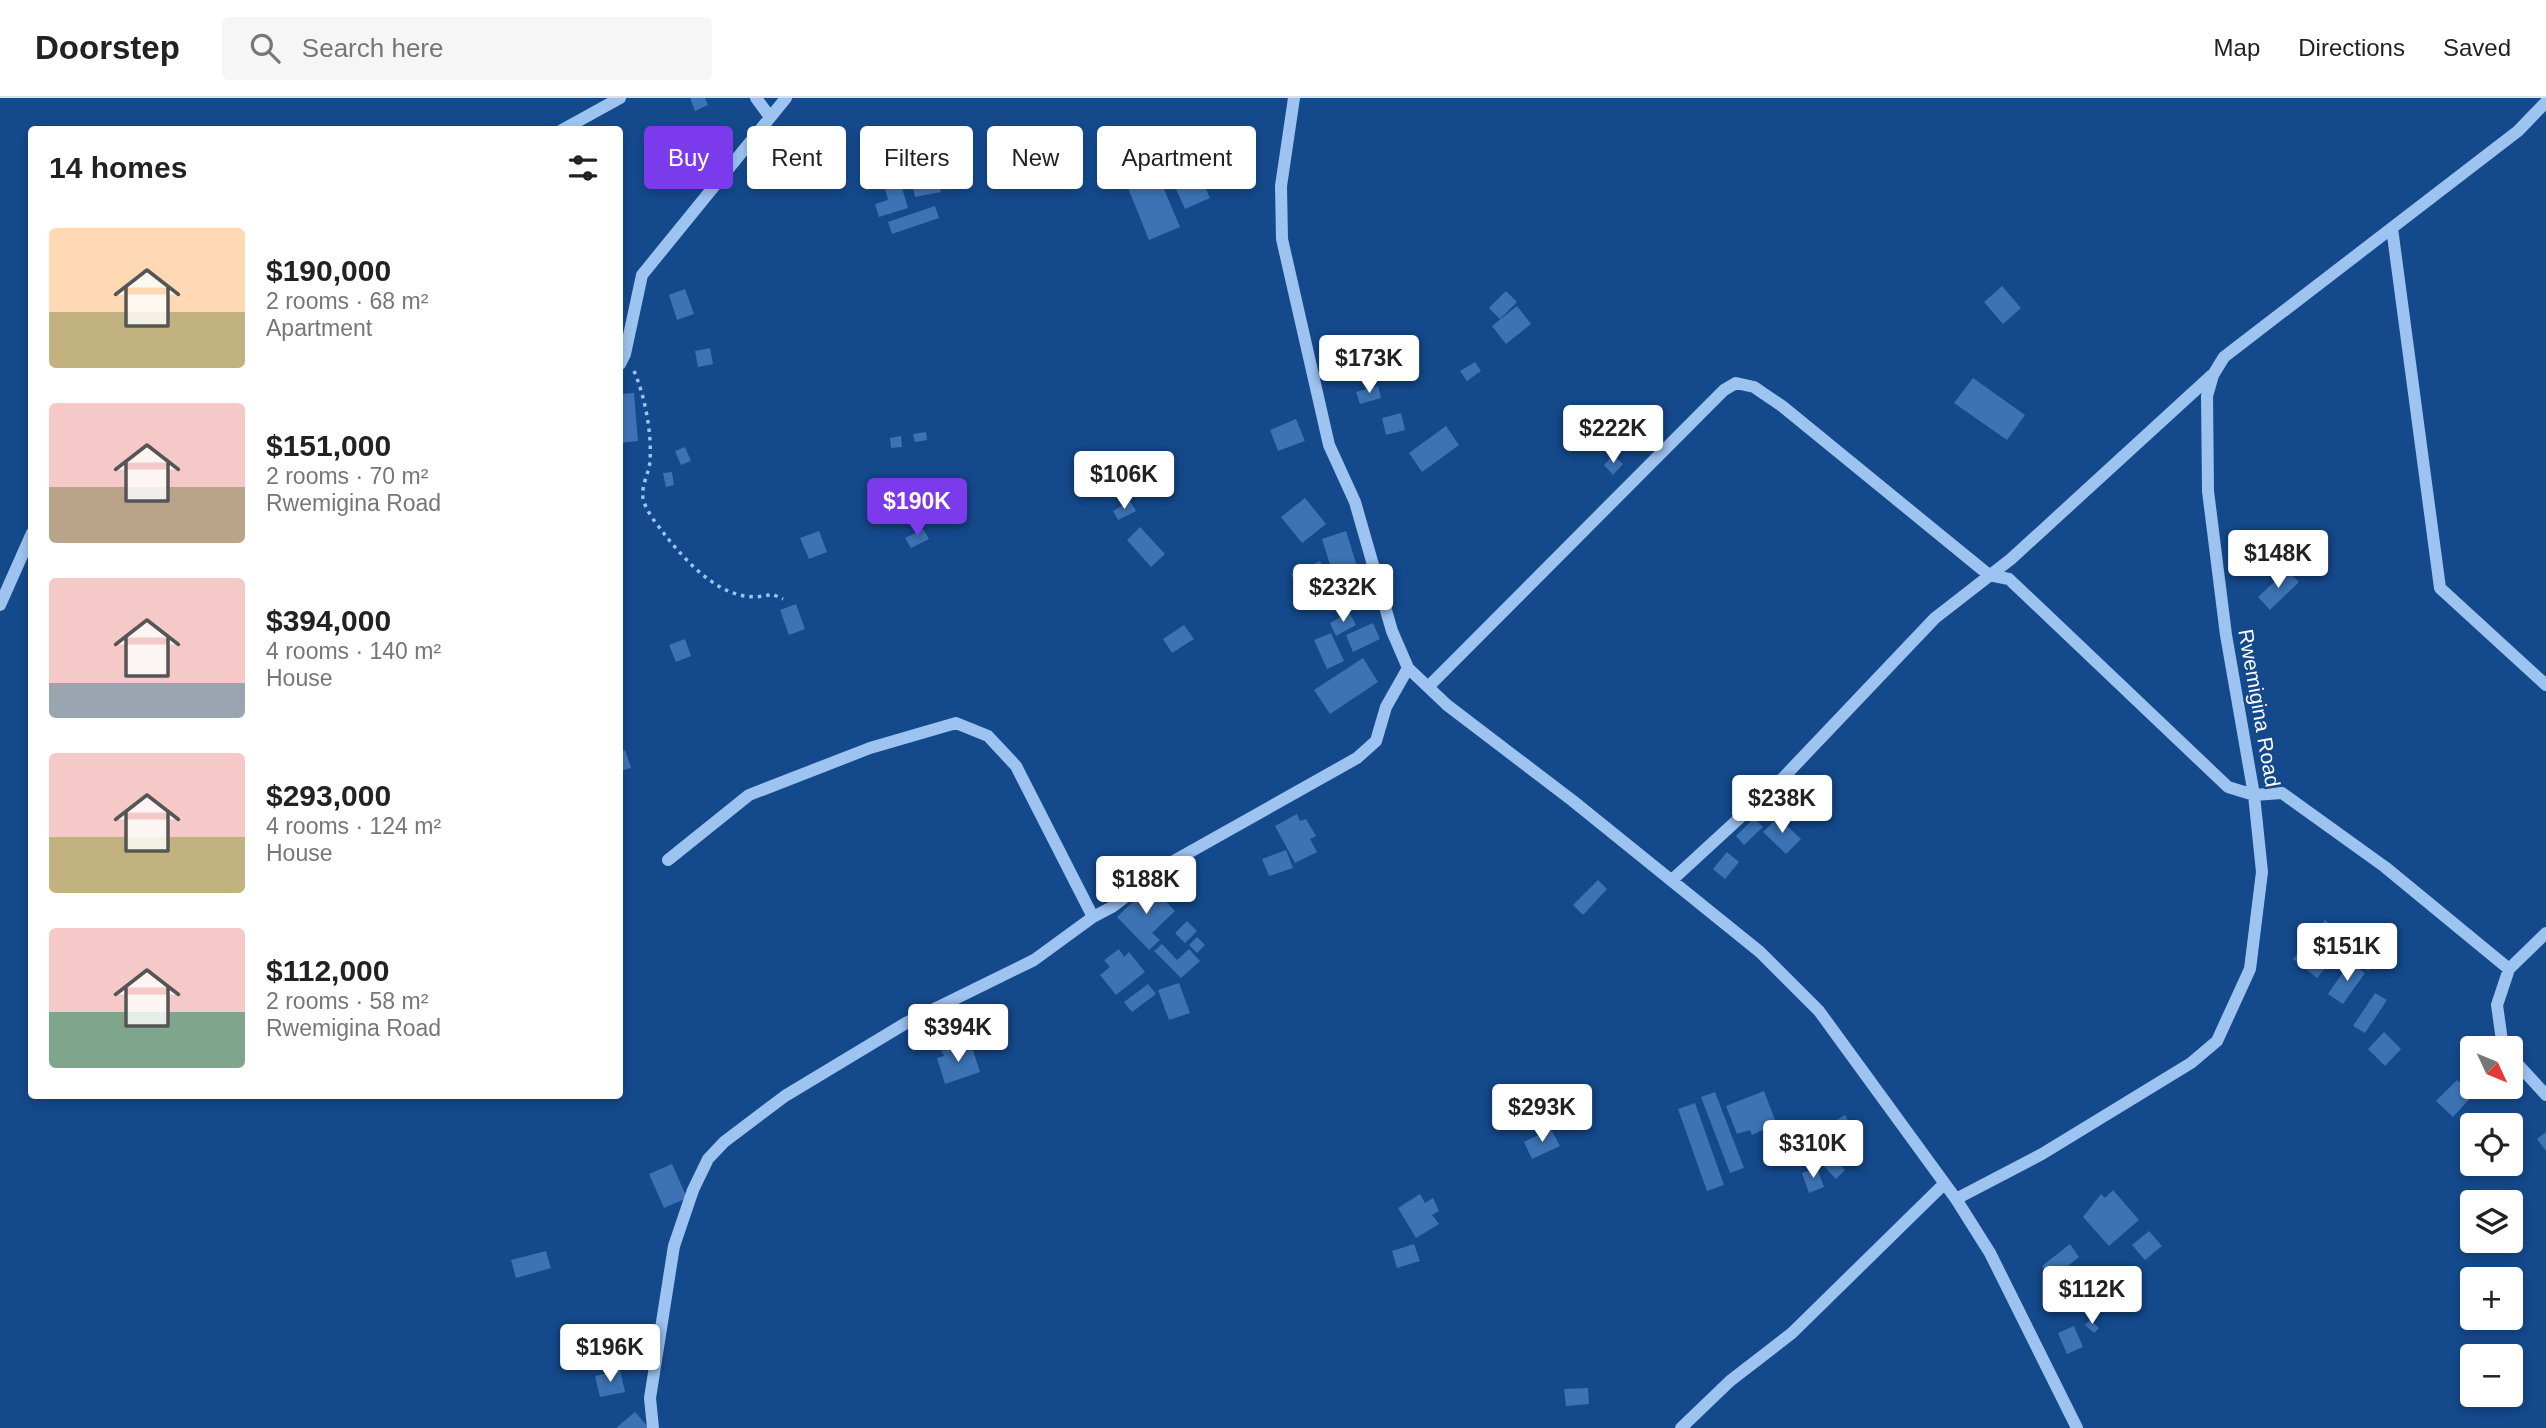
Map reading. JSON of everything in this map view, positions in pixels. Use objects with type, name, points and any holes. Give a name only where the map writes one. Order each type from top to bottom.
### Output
[{"type":"street","points":[[569,126],[620,98]]},
{"type":"street","points":[[756,98],[770,117]]},
{"type":"street","points":[[623,355],[642,275],[786,98]]},
{"type":"street","points":[[1294,98],[1281,187],[1282,239],[1329,445],[1355,502],[1392,631],[1408,668],[1447,705],[1760,952],[1819,1012],[1956,1199],[1990,1253],[2077,1428]]},
{"type":"street","points":[[1672,880],[1781,780],[1935,618],[2011,559],[2213,375],[2224,357],[2518,131],[2546,103]]},
{"type":"street","points":[[2392,228],[2440,588],[2546,685]]},
{"type":"street","name":"Rwemigina Road","points":[[1956,1199],[2105,1117],[2191,1063],[2217,1041],[2249,969],[2262,872],[2254,794],[2226,635],[2208,491],[2207,396],[2213,375]]},
{"type":"street","points":[[1428,687],[1724,390],[1736,383],[1754,387],[1782,406],[1989,575],[2009,579],[2228,787],[2254,794],[2282,793],[2385,867],[2509,969]]},
{"type":"street","points":[[0,605],[28,542]]},
{"type":"street","points":[[653,1428],[650,1398],[674,1246],[693,1190],[708,1160],[724,1142],[785,1097],[906,1023],[1034,960],[1172,862],[1357,758],[1376,741],[1386,707],[1408,668]]},
{"type":"street","points":[[667,860],[749,795],[870,748],[956,723],[988,736],[1016,766],[1093,917]]},
{"type":"street","points":[[2501,1036],[2497,1005],[2509,969],[2546,933]]},
{"type":"street","points":[[2524,1071],[2546,1095]]},
{"type":"street","points":[[1681,1428],[1730,1381],[1792,1334],[1944,1184]]},
{"type":"path","points":[[623,360],[638,379],[650,440],[650,463],[643,488],[643,500],[651,517],[702,576],[742,596],[761,597],[772,594],[783,598]]},
{"type":"building","points":[[690,98],[705,98],[708,105],[695,111]]},
{"type":"building","points":[[885,189],[902,189],[908,208],[879,217],[875,204],[888,200]]},
{"type":"building","points":[[913,189],[940,189],[941,192],[915,197]]},
{"type":"building","points":[[1128,189],[1164,189],[1180,227],[1149,240]]},
{"type":"building","points":[[1176,189],[1206,189],[1210,198],[1185,209]]},
{"type":"building","points":[[935,206],[939,218],[892,234],[888,222]]},
{"type":"building","points":[[2002,286],[2021,308],[2003,324],[1984,302]]},
{"type":"building","points":[[685,289],[694,314],[677,320],[669,295]]},
{"type":"building","points":[[1506,291],[1517,302],[1500,319],[1489,308]]},
{"type":"building","points":[[1517,306],[1531,324],[1506,344],[1492,326]]},
{"type":"building","points":[[710,348],[713,364],[698,367],[695,351]]},
{"type":"building","points":[[1475,362],[1481,371],[1467,381],[1460,371]]},
{"type":"building","points":[[1973,378],[2025,415],[2007,440],[1954,403]]},
{"type":"building","points":[[1378,386],[1381,398],[1360,404],[1356,392]]},
{"type":"building","points":[[634,393],[638,441],[623,443],[623,394]]},
{"type":"building","points":[[1401,413],[1405,430],[1386,435],[1382,418]]},
{"type":"building","points":[[1296,419],[1305,441],[1278,451],[1270,430]]},
{"type":"building","points":[[1446,426],[1459,445],[1422,472],[1409,453]]},
{"type":"building","points":[[926,432],[927,440],[915,442],[913,434]]},
{"type":"building","points":[[901,436],[902,447],[891,448],[890,438]]},
{"type":"building","points":[[685,447],[691,461],[681,465],[675,451]]},
{"type":"building","points":[[1613,455],[1623,464],[1613,475],[1604,465]]},
{"type":"building","points":[[672,472],[674,485],[666,487],[663,473]]},
{"type":"building","points":[[1305,498],[1326,524],[1302,543],[1281,517]]},
{"type":"building","points":[[1130,501],[1136,511],[1118,520],[1113,511]]},
{"type":"building","points":[[1140,527],[1165,554],[1151,567],[1127,540]]},
{"type":"building","points":[[923,529],[929,539],[911,548],[905,538]]},
{"type":"building","points":[[819,531],[827,552],[809,559],[800,538]]},
{"type":"building","points":[[1346,531],[1361,579],[1337,587],[1322,539]]},
{"type":"building","points":[[1320,561],[1327,576],[1298,589],[1291,574]]},
{"type":"building","points":[[2287,570],[2299,582],[2270,610],[2258,597]]},
{"type":"building","points":[[796,604],[805,629],[789,635],[780,610]]},
{"type":"building","points":[[1349,612],[1356,625],[1336,636],[1330,623]]},
{"type":"building","points":[[1373,623],[1380,639],[1353,652],[1346,635]]},
{"type":"building","points":[[1184,625],[1194,639],[1172,653],[1163,639]]},
{"type":"building","points":[[1331,633],[1344,661],[1327,669],[1314,640]]},
{"type":"building","points":[[685,639],[691,656],[676,662],[669,645]]},
{"type":"building","points":[[1363,658],[1378,682],[1330,714],[1314,690]]},
{"type":"building","points":[[625,750],[631,768],[623,770]]},
{"type":"building","points":[[1297,814],[1300,821],[1306,819],[1316,836],[1310,839],[1317,852],[1295,863],[1275,826]]},
{"type":"building","points":[[1778,817],[1801,839],[1786,854],[1763,832]]},
{"type":"building","points":[[1754,818],[1763,827],[1744,845],[1736,836]]},
{"type":"building","points":[[1286,850],[1293,868],[1269,876],[1262,859]]},
{"type":"building","points":[[1727,852],[1739,862],[1725,879],[1713,869]]},
{"type":"building","points":[[1598,880],[1607,889],[1583,915],[1573,905]]},
{"type":"building","points":[[1150,885],[1175,911],[1152,933],[1160,940],[1149,950],[1117,917]]},
{"type":"building","points":[[2325,920],[2348,940],[2317,978],[2293,959]]},
{"type":"building","points":[[1187,921],[1197,931],[1185,943],[1175,933]]},
{"type":"building","points":[[1197,937],[1205,945],[1197,953],[1189,945]]},
{"type":"building","points":[[2368,937],[2385,950],[2368,971],[2351,957]]},
{"type":"building","points":[[1162,944],[1177,960],[1189,949],[1200,961],[1181,978],[1154,951]]},
{"type":"building","points":[[1119,949],[1124,957],[1129,952],[1145,972],[1116,995],[1100,975],[1110,967],[1104,960]]},
{"type":"building","points":[[2350,962],[2365,973],[2343,1004],[2328,994]]},
{"type":"building","points":[[1179,983],[1190,1013],[1169,1020],[1158,990]]},
{"type":"building","points":[[1148,984],[1156,994],[1132,1012],[1124,1002]]},
{"type":"building","points":[[2375,993],[2387,1000],[2365,1033],[2353,1026]]},
{"type":"building","points":[[2384,1032],[2401,1049],[2385,1066],[2368,1049]]},
{"type":"building","points":[[957,1044],[959,1051],[972,1047],[980,1072],[945,1084],[937,1058],[944,1056],[941,1049]]},
{"type":"building","points":[[2457,1080],[2460,1083],[2460,1099],[2469,1099],[2453,1117],[2436,1101]]},
{"type":"building","points":[[1764,1091],[1775,1120],[1766,1124],[1768,1128],[1752,1135],[1750,1130],[1737,1134],[1726,1106]]},
{"type":"building","points":[[1715,1092],[1744,1168],[1730,1173],[1701,1097]]},
{"type":"building","points":[[1695,1103],[1724,1185],[1707,1191],[1678,1109]]},
{"type":"building","points":[[1845,1115],[1857,1137],[1825,1155],[1813,1134]]},
{"type":"building","points":[[1551,1129],[1560,1146],[1532,1159],[1524,1142]]},
{"type":"building","points":[[2546,1132],[2546,1151],[2537,1139]]},
{"type":"building","points":[[1832,1156],[1845,1170],[1836,1179],[1822,1164]]},
{"type":"building","points":[[672,1164],[687,1198],[664,1208],[649,1174]]},
{"type":"building","points":[[1817,1168],[1824,1187],[1809,1193],[1802,1173]]},
{"type":"building","points":[[2113,1190],[2139,1220],[2109,1246],[2083,1217],[2101,1194],[2105,1198]]},
{"type":"building","points":[[1420,1194],[1425,1203],[1433,1198],[1439,1211],[1432,1215],[1439,1224],[1416,1238],[1398,1208]]},
{"type":"building","points":[[2149,1231],[2162,1246],[2145,1260],[2132,1245]]},
{"type":"building","points":[[1414,1244],[1420,1261],[1397,1268],[1392,1251]]},
{"type":"building","points":[[2070,1244],[2079,1257],[2052,1279],[2042,1266]]},
{"type":"building","points":[[546,1251],[551,1268],[516,1278],[511,1260]]},
{"type":"building","points":[[2128,1267],[2141,1283],[2121,1299],[2109,1284]]},
{"type":"building","points":[[2090,1320],[2099,1328],[2094,1333],[2085,1325]]},
{"type":"building","points":[[617,1325],[622,1356],[578,1367],[573,1345],[602,1338],[600,1329]]},
{"type":"building","points":[[2074,1326],[2083,1347],[2067,1354],[2058,1333]]},
{"type":"building","points":[[620,1370],[625,1392],[600,1397],[595,1376]]},
{"type":"building","points":[[1588,1388],[1589,1404],[1566,1406],[1564,1389]]},
{"type":"building","points":[[635,1412],[649,1428],[616,1428]]}]
